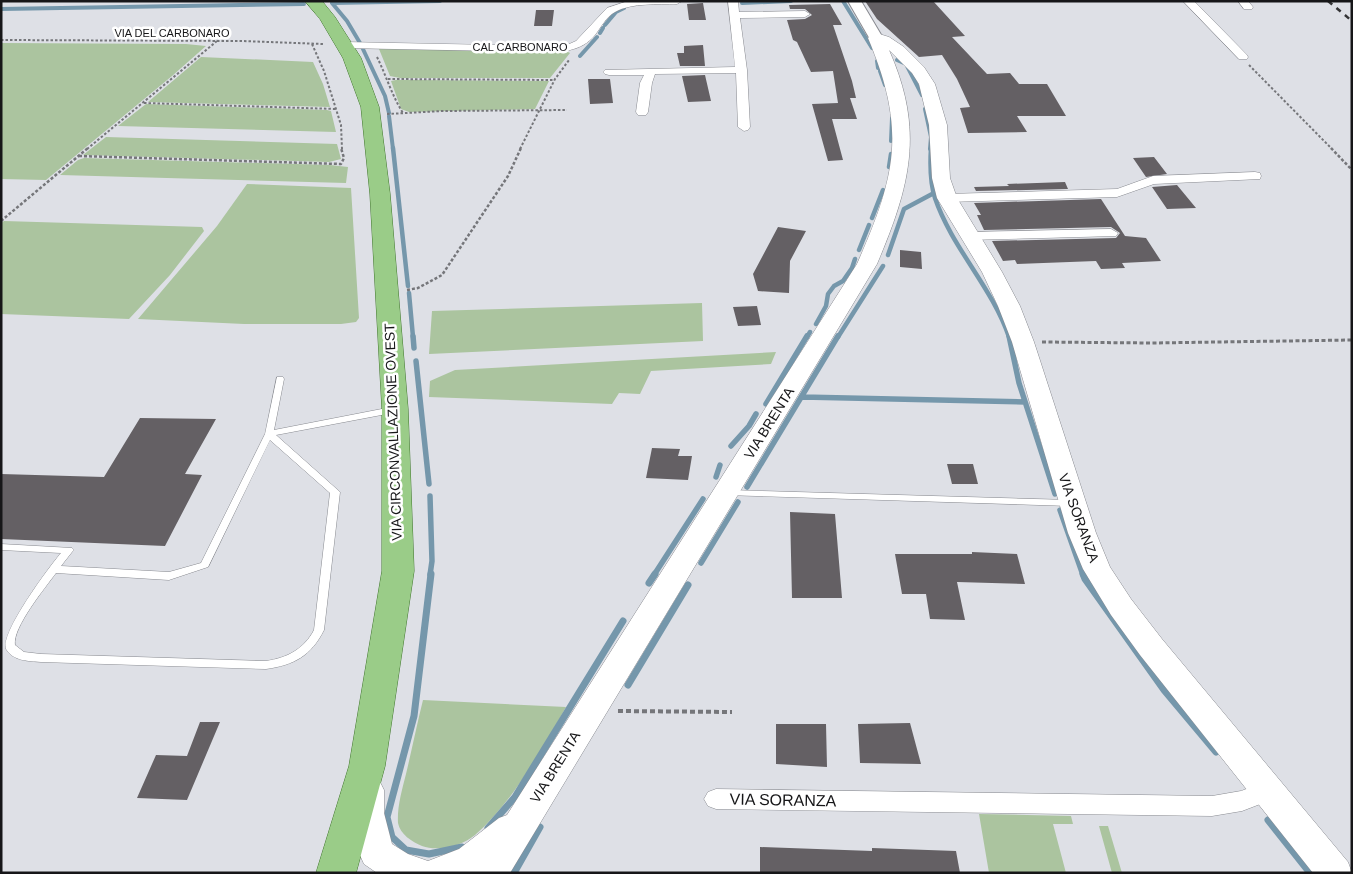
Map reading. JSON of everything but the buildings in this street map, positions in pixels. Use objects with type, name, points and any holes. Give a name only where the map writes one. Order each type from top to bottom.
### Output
[{"type":"main road","name":"VIA CIRCONVALLAZIONE OVEST","points":[[313,1],[343,43],[362,81],[370,107],[380,194],[395,409],[398,571],[366,766],[336,873]]},
{"type":"main road","name":"VIA SORANZA","points":[[876,38],[884,40],[899,50],[918,70],[927,84],[938,125],[941,178],[947,198],[998,284],[1023,342],[1072,503],[1097,569],[1120,607],[1150,647],[1335,873]]},
{"type":"main road","name":"VIA BRENTA","points":[[491,873],[522,819],[862,273],[892,205],[900,169],[903,127],[895,82],[876,38]]},
{"type":"main road","points":[[366,766],[367,813],[377,852],[399,868],[418,873]]},
{"type":"main road","name":"VIA BRENTA","points":[[439,873],[472,860],[522,819]]},
{"type":"street","name":"CAL CARBONARO","points":[[343,43],[375,46],[548,49],[573,47],[586,41],[607,12],[618,6],[638,2],[677,1]]},
{"type":"street","points":[[733,1],[741,70],[744,127]]},
{"type":"street","name":"VIA BRENTA","points":[[854,1],[876,38]]},
{"type":"street","points":[[1188,1],[1243,57]]},
{"type":"street","points":[[736,15],[805,14]]},
{"type":"street","points":[[609,72],[741,70]]},
{"type":"street","points":[[642,112],[646,83],[651,72]]},
{"type":"street","points":[[947,198],[1117,193],[1153,180],[1255,176]]},
{"type":"street","points":[[968,236],[1111,233]]},
{"type":"street","name":"VIA SORANZA","points":[[716,799],[1212,806],[1242,801],[1268,791]]},
{"type":"lane","points":[[53,569],[169,576],[205,566],[269,434],[280,379]]},
{"type":"lane","points":[[269,434],[395,409]]},
{"type":"lane","points":[[1,547],[69,550],[53,569],[15,624],[9,640],[10,647],[21,656],[279,664],[305,651],[314,641],[319,630],[335,492],[269,434]]},
{"type":"lane","points":[[725,493],[1072,503]]},
{"type":"path","name":"VIA DEL CARBONARO","points":[[1,40],[343,43]]},
{"type":"path","points":[[1,221],[217,41]]},
{"type":"path","points":[[387,294],[418,288],[442,275],[508,176],[554,80],[586,41]]},
{"type":"path","points":[[79,156],[341,164],[344,158],[340,147],[341,125],[324,71],[312,44]]},
{"type":"path","points":[[375,46],[378,60],[388,80],[395,101],[403,113]]},
{"type":"path","points":[[1243,57],[1352,170]]},
{"type":"path","points":[[388,80],[554,80]]},
{"type":"path","points":[[144,102],[336,109]]},
{"type":"path","points":[[394,114],[567,110]]},
{"type":"path","points":[[1023,342],[1151,343],[1352,340]]},
{"type":"path","points":[[614,711],[732,712]]},
{"type":"green space","points":[[1,43],[186,44],[206,46],[46,180],[1,179]]},
{"type":"green space","points":[[379,49],[566,51],[570,53],[550,78],[400,78],[390,76]]},
{"type":"green space","points":[[201,57],[313,62],[323,84],[330,107],[148,102]]},
{"type":"green space","points":[[391,81],[549,81],[535,109],[409,112],[401,109]]},
{"type":"green space","points":[[146,104],[327,110],[331,111],[336,132],[118,126]]},
{"type":"green space","points":[[106,137],[337,144],[341,159],[329,162],[83,155]]},
{"type":"green space","points":[[84,158],[348,167],[346,183],[60,175],[78,160]]},
{"type":"green space","points":[[247,184],[351,188],[359,318],[356,322],[341,324],[244,324],[138,319],[217,226]]},
{"type":"green space","points":[[4,221],[202,227],[204,231],[170,275],[129,319],[1,314],[1,223]]},
{"type":"green space","points":[[702,303],[703,341],[429,354],[432,311]]},
{"type":"green space","points":[[776,352],[771,364],[651,371],[640,394],[619,393],[612,404],[429,397],[430,381],[455,370]]},
{"type":"green space","points":[[423,700],[566,707],[514,792],[489,822],[475,835],[450,847],[428,848],[422,846],[407,837],[398,823],[400,799]]},
{"type":"green space","points":[[979,814],[1071,816],[1073,824],[1053,824],[1066,873],[989,873]]},
{"type":"green space","points":[[1099,826],[1108,826],[1122,873],[1112,873]]},
{"type":"waterway","points":[[360,43],[347,21],[332,3],[440,1]]},
{"type":"waterway","points":[[742,3],[791,1]]},
{"type":"waterway","points":[[843,1],[872,48]]},
{"type":"waterway","points":[[1,9],[304,4]]},
{"type":"waterway","points":[[605,25],[616,12],[624,8]]},
{"type":"waterway","points":[[600,33],[603,28]]},
{"type":"waterway","points":[[580,56],[597,37]]},
{"type":"waterway","points":[[362,47],[385,96],[389,113]]},
{"type":"waterway","points":[[878,58],[880,59],[877,61],[878,68]]},
{"type":"waterway","points":[[897,60],[906,64],[922,95]]},
{"type":"waterway","points":[[880,71],[885,85]]},
{"type":"waterway","points":[[925,109],[931,137],[930,149]]},
{"type":"waterway","points":[[389,116],[393,149]]},
{"type":"waterway","points":[[891,141],[892,118]]},
{"type":"waterway","points":[[393,148],[408,286]]},
{"type":"waterway","points":[[931,148],[934,193]]},
{"type":"waterway","points":[[889,167],[891,154]]},
{"type":"waterway","points":[[872,218],[883,190]]},
{"type":"waterway","points":[[888,255],[904,209],[934,193]]},
{"type":"waterway","points":[[934,193],[951,234],[993,301],[1009,337]]},
{"type":"waterway","points":[[859,250],[869,225]]},
{"type":"waterway","points":[[816,324],[826,306],[828,294],[834,286],[843,281],[852,268],[855,259]]},
{"type":"waterway","points":[[838,337],[883,266]]},
{"type":"waterway","points":[[409,293],[413,337]]},
{"type":"waterway","points":[[807,337],[810,332]]},
{"type":"waterway","points":[[413,336],[414,348]]},
{"type":"waterway","points":[[766,404],[807,336]]},
{"type":"waterway","points":[[747,487],[838,336]]},
{"type":"waterway","points":[[1009,336],[1019,383],[1055,494]]},
{"type":"waterway","points":[[416,361],[429,484]]},
{"type":"waterway","points":[[802,397],[1025,402]]},
{"type":"waterway","points":[[731,446],[749,426],[756,414]]},
{"type":"waterway","points":[[716,477],[720,465]]},
{"type":"waterway","points":[[430,496],[432,561],[430,575]]},
{"type":"waterway","points":[[654,575],[703,499]]},
{"type":"waterway","points":[[701,563],[738,502]]},
{"type":"waterway","points":[[1060,510],[1083,575]]},
{"type":"waterway","points":[[431,574],[414,716],[387,817],[392,837],[406,850],[429,854],[462,847]]},
{"type":"waterway","points":[[649,583],[655,574]]},
{"type":"waterway","points":[[1083,574],[1164,690],[1216,752]]},
{"type":"waterway","points":[[628,685],[688,585]]},
{"type":"waterway","points":[[488,828],[515,797],[623,621]]},
{"type":"waterway","points":[[1268,820],[1310,873]]},
{"type":"waterway","points":[[514,873],[540,827]]},
{"type":"railway","points":[[1328,1],[1352,21]]}]
